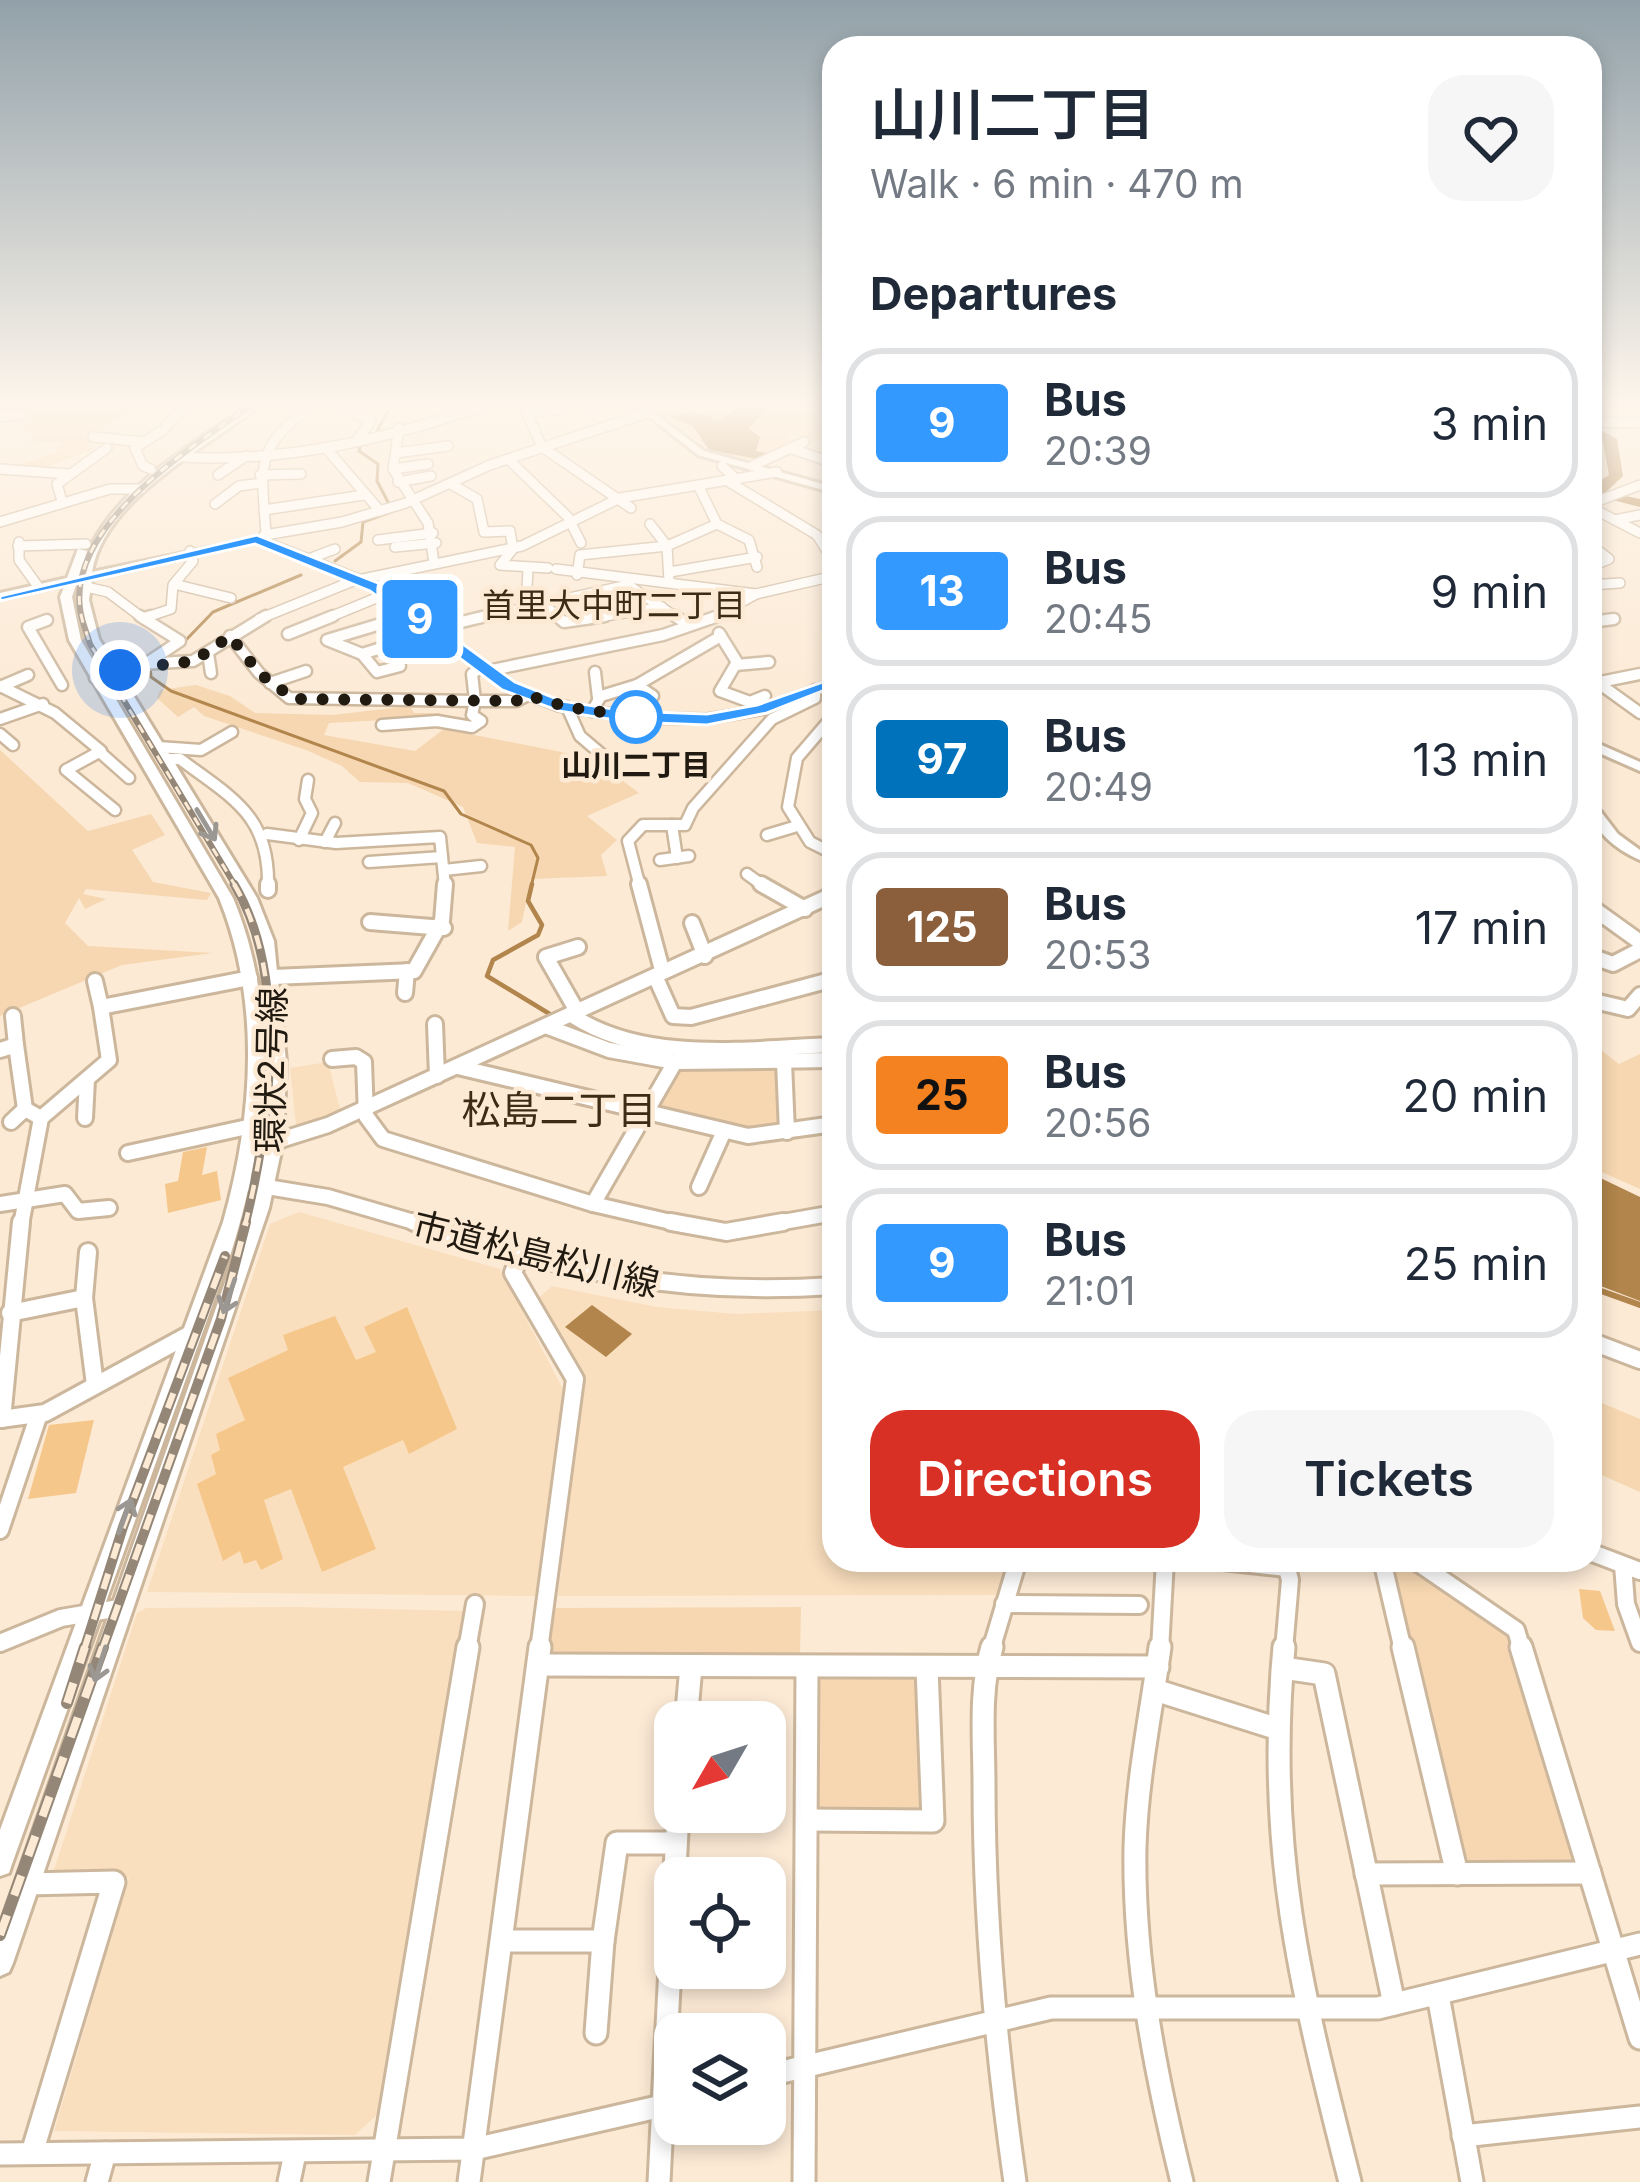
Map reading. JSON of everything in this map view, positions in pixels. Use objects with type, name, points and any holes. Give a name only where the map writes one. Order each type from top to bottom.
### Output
[{"type":"main road","points":[[79,579],[86,544],[119,506]]},
{"type":"main road","points":[[79,579],[122,506]]},
{"type":"main road","points":[[0,596],[262,537],[360,579],[484,669],[527,695],[567,707],[595,705],[707,719],[750,712],[822,687]]},
{"type":"main road","name":"環状2号線","points":[[0,1963],[118,1608],[267,1185],[274,1142],[272,976],[256,909],[102,653],[83,614],[79,579]]},
{"type":"main road","name":"環状2号線","points":[[0,1864],[192,1333],[242,1183],[252,1126],[250,978],[242,936],[226,898],[95,678],[67,618],[79,579]]},
{"type":"main road","points":[[1602,750],[1640,767]]},
{"type":"main road","points":[[1602,823],[1640,856]]},
{"type":"street","points":[[0,522],[44,506]]},
{"type":"street","points":[[263,506],[262,537],[398,506]]},
{"type":"street","points":[[264,510],[292,506]]},
{"type":"street","points":[[383,506],[388,509]]},
{"type":"street","points":[[420,506],[434,538],[434,562]]},
{"type":"street","points":[[478,506],[484,532],[510,531],[513,549],[500,565],[630,581],[688,626]]},
{"type":"street","points":[[553,506],[581,543]]},
{"type":"street","points":[[95,678],[148,663],[187,662],[260,618],[360,579],[513,549],[607,506]]},
{"type":"street","points":[[362,654],[584,591],[757,562],[746,537],[717,524],[708,506]]},
{"type":"street","points":[[772,506],[811,531],[822,546]]},
{"type":"street","points":[[1602,513],[1640,533]]},
{"type":"street","points":[[1615,520],[1640,515]]},
{"type":"street","points":[[650,524],[667,546],[669,577]]},
{"type":"street","points":[[584,591],[576,571],[580,555],[667,546],[717,524]]},
{"type":"street","points":[[811,531],[822,529]]},
{"type":"street","points":[[378,540],[434,538]]},
{"type":"street","points":[[394,547],[434,538]]},
{"type":"street","points":[[0,554],[19,546],[86,544]]},
{"type":"street","points":[[19,546],[37,585]]},
{"type":"street","points":[[311,558],[335,549]]},
{"type":"street","points":[[144,618],[171,610],[174,584],[193,560],[190,551]]},
{"type":"street","points":[[529,568],[527,588],[568,623],[662,607]]},
{"type":"street","points":[[669,577],[756,594]]},
{"type":"street","points":[[79,579],[144,618],[157,633],[180,641],[148,663]]},
{"type":"street","points":[[382,725],[437,721],[472,727],[481,721],[472,715],[472,674],[688,626],[756,594],[822,579]]},
{"type":"street","points":[[1602,584],[1620,583]]},
{"type":"street","points":[[174,584],[230,598]]},
{"type":"street","points":[[288,634],[386,594]]},
{"type":"street","points":[[348,596],[388,625]]},
{"type":"street","points":[[328,640],[413,614]]},
{"type":"street","points":[[712,618],[736,665]]},
{"type":"street","points":[[1602,620],[1614,619]]},
{"type":"street","points":[[47,620],[28,627],[62,685]]},
{"type":"street","points":[[302,628],[362,654],[376,673],[400,666]]},
{"type":"street","points":[[230,636],[269,683],[298,700],[516,701],[527,695]]},
{"type":"street","points":[[595,672],[595,705],[721,636]]},
{"type":"street","points":[[102,653],[119,650],[148,663]]},
{"type":"street","points":[[208,653],[211,673]]},
{"type":"street","points":[[736,665],[769,662]]},
{"type":"street","points":[[736,665],[720,692],[750,702],[765,696]]},
{"type":"street","points":[[269,683],[306,671]]},
{"type":"street","points":[[1602,680],[1640,674]]},
{"type":"street","points":[[0,686],[28,675]]},
{"type":"street","points":[[637,685],[653,696]]},
{"type":"street","points":[[0,686],[43,704],[74,724],[129,778]]},
{"type":"street","points":[[1602,687],[1640,712]]},
{"type":"street","points":[[656,978],[662,970],[628,841],[643,825],[685,825],[693,808],[772,719],[815,698],[815,690]]},
{"type":"street","points":[[0,718],[43,704]]},
{"type":"street","points":[[567,707],[580,736],[613,764]]},
{"type":"street","points":[[822,728],[796,758],[788,793],[789,814],[822,850]]},
{"type":"street","points":[[162,753],[201,750],[232,733]]},
{"type":"street","points":[[0,734],[14,745]]},
{"type":"street","points":[[162,753],[180,759],[245,809],[267,834],[325,842],[440,837],[449,908],[444,928],[414,971],[272,976]]},
{"type":"street","points":[[102,754],[60,767],[115,810]]},
{"type":"street","points":[[299,840],[312,813],[305,799],[308,781]]},
{"type":"street","points":[[397,837],[399,820]]},
{"type":"street","points":[[325,842],[334,823]]},
{"type":"street","points":[[660,860],[683,857],[672,825]]},
{"type":"street","points":[[767,835],[797,826]]},
{"type":"street","points":[[267,834],[268,890]]},
{"type":"street","points":[[369,862],[481,866]]},
{"type":"street","points":[[747,874],[781,899],[806,909]]},
{"type":"street","points":[[274,1142],[366,1108],[822,900]]},
{"type":"street","points":[[1602,916],[1640,946],[1613,964],[1602,959]]},
{"type":"street","points":[[370,922],[391,929],[444,928]]},
{"type":"street","points":[[692,923],[705,956]]},
{"type":"street","points":[[578,947],[546,957],[573,1015],[611,1034],[677,1046],[822,1045]]},
{"type":"street","points":[[404,993],[407,971]]},
{"type":"street","points":[[100,1007],[250,978]]},
{"type":"street","points":[[656,978],[667,1011],[682,1017],[822,982]]},
{"type":"street","points":[[95,981],[109,1060],[41,1118],[25,1201],[9,1246],[10,1313],[1,1419],[39,1414],[192,1333]]},
{"type":"street","points":[[1602,1003],[1634,1010],[1640,995]]},
{"type":"street","points":[[14,1016],[25,1109]]},
{"type":"street","points":[[435,1024],[436,1076]]},
{"type":"street","points":[[551,1025],[609,1050],[675,1062],[822,1060]]},
{"type":"street","points":[[0,1050],[16,1045]]},
{"type":"street","points":[[332,1058],[356,1057],[364,1062],[366,1108],[383,1139],[593,1204],[726,1232],[822,1215]]},
{"type":"street","points":[[593,1204],[675,1062]]},
{"type":"street","points":[[784,1062],[787,1132]]},
{"type":"street","points":[[458,1067],[754,1137],[822,1126]]},
{"type":"street","points":[[85,1118],[87,1080]]},
{"type":"street","points":[[25,1109],[41,1118]]},
{"type":"street","points":[[10,1122],[25,1109]]},
{"type":"street","points":[[128,1153],[252,1126]]},
{"type":"street","points":[[699,1187],[724,1131]]},
{"type":"street","name":"市道松島松川線","points":[[242,1183],[267,1185],[520,1255],[683,1291],[822,1286]]},
{"type":"street","points":[[0,1204],[64,1194],[78,1211],[109,1208]]},
{"type":"street","points":[[88,1252],[84,1298],[95,1385]]},
{"type":"street","points":[[469,2182],[541,1666],[575,1379],[513,1273],[520,1255]]},
{"type":"street","points":[[10,1313],[84,1298]]},
{"type":"street","points":[[1602,1345],[1640,1360]]},
{"type":"street","points":[[0,1530],[39,1414]]},
{"type":"street","points":[[1602,1557],[1631,1568],[1626,1604],[1640,1643]]},
{"type":"street","points":[[1014,1572],[986,1668],[984,1897],[992,2018],[1015,2182]]},
{"type":"street","points":[[1164,1572],[1158,1667],[1138,1799],[1135,1870],[1148,2006],[1182,2182]]},
{"type":"street","points":[[1286,1572],[1283,1668],[1275,1728],[1277,1825],[1308,2007],[1350,2182]]},
{"type":"street","points":[[1385,1572],[1457,1874]]},
{"type":"street","points":[[1431,1572],[1516,1630],[1640,2038]]},
{"type":"street","points":[[380,2182],[476,1604]]},
{"type":"street","points":[[1004,1604],[1139,1605]]},
{"type":"street","points":[[0,1643],[91,1610],[118,1608]]},
{"type":"street","points":[[541,1666],[1158,1667]]},
{"type":"street","points":[[688,1701],[691,1666]]},
{"type":"street","points":[[804,2182],[807,1668]]},
{"type":"street","points":[[808,1820],[933,1820],[928,1668]]},
{"type":"street","points":[[1283,1668],[1324,1673],[1394,2004]]},
{"type":"street","points":[[1155,1690],[1275,1728]]},
{"type":"street","points":[[671,2013],[676,1833]]},
{"type":"street","points":[[596,2033],[617,1843],[675,1843]]},
{"type":"street","points":[[1366,1874],[1590,1873]]},
{"type":"street","points":[[27,1884],[114,1882],[32,2153]]},
{"type":"street","points":[[503,1941],[603,1941]]},
{"type":"street","points":[[786,2070],[992,2018],[1052,2008],[1394,2004],[1640,1944]]},
{"type":"street","points":[[1438,1995],[1472,2182]]},
{"type":"street","points":[[0,2154],[474,2149],[654,2108]]},
{"type":"street","points":[[1463,2136],[1640,2117]]},
{"type":"street","points":[[659,2182],[664,2145]]},
{"type":"street","points":[[97,2182],[105,2153]]},
{"type":"street","points":[[290,2182],[295,2153]]},
{"type":"shaded area","points":[[196,685],[230,696],[255,713],[333,715],[410,706],[414,713],[440,713],[441,717],[329,723],[324,735],[415,751],[444,729],[592,758],[639,793],[587,816],[617,840],[601,855],[607,876],[531,879],[522,922],[508,931],[515,847],[477,843],[463,807],[408,783],[360,782],[342,766],[204,716],[194,707],[178,717],[157,698],[160,690]]},
{"type":"shaded area","points":[[0,750],[88,831],[151,814],[165,835],[132,850],[153,882],[211,893],[207,900],[86,889],[83,894],[106,899],[85,909],[79,898],[65,923],[88,946],[213,953],[122,965],[0,1016]]},
{"type":"shaded area","points":[[1602,1051],[1619,1064],[1640,1054],[1640,1189],[1602,1172]]},
{"type":"shaded area","points":[[328,1062],[341,1113],[305,1128],[296,1125],[290,1068]]},
{"type":"shaded area","points":[[781,1066],[778,1089],[784,1130],[755,1134],[655,1106],[674,1071],[683,1067]]},
{"type":"shaded area","points":[[1602,1179],[1640,1197],[1640,1301],[1602,1287]]},
{"type":"shaded area","points":[[299,1212],[500,1269],[564,1391],[539,1596],[147,1592],[270,1224]]},
{"type":"shaded area","points":[[552,1286],[657,1307],[736,1314],[822,1310],[822,1572],[1005,1572],[998,1595],[558,1596],[582,1379],[536,1300]]},
{"type":"shaded area","points":[[592,1305],[632,1334],[606,1357],[565,1327]]},
{"type":"shaded area","points":[[1602,1403],[1640,1419],[1640,1492],[1602,1475]]},
{"type":"shaded area","points":[[1390,1572],[1416,1572],[1509,1638],[1576,1865],[1464,1860]]},
{"type":"shaded area","points":[[801,1607],[800,1658],[555,1658],[547,1648],[552,1608]]},
{"type":"shaded area","points":[[146,1608],[468,1611],[377,2115],[355,2135],[54,2131],[129,1878],[53,1873],[137,1613]]},
{"type":"shaded area","points":[[821,1673],[923,1673],[929,1814],[815,1814],[811,1686]]},
{"type":"building","points":[[207,1147],[202,1175],[217,1171],[221,1200],[168,1213],[165,1184],[178,1181],[183,1152]]},
{"type":"building","points":[[407,1307],[457,1429],[409,1454],[403,1440],[343,1467],[376,1549],[322,1572],[291,1489],[264,1500],[283,1559],[261,1570],[256,1560],[244,1564],[240,1551],[223,1561],[197,1484],[216,1474],[211,1455],[220,1450],[216,1434],[245,1420],[228,1378],[288,1350],[283,1335],[335,1316],[356,1360],[376,1352],[364,1327]]},
{"type":"building","points":[[94,1420],[76,1493],[28,1499],[49,1425]]},
{"type":"building","points":[[1579,1589],[1600,1591],[1615,1631],[1596,1630],[1583,1618]]},
{"type":"waterway","points":[[335,561],[361,542],[363,522],[388,513]]},
{"type":"waterway","points":[[184,642],[213,612],[301,575]]},
{"type":"waterway","points":[[150,666],[151,677],[171,691],[444,791],[461,814],[531,845],[538,858],[531,887]]},
{"type":"waterway","points":[[532,884],[528,901],[542,925],[538,935],[493,960],[487,976],[553,1016]]},
{"type":"waterway","points":[[563,1022],[602,1038]]},
{"type":"waterway","points":[[1602,1291],[1640,1305]]},
{"type":"railway","points":[[125,506],[94,546],[82,577],[83,622],[90,644],[236,887]]},
{"type":"railway","points":[[234,884],[252,921],[269,1007],[267,1098],[245,1225]]},
{"type":"railway","points":[[102,1650],[221,1319],[246,1222]]},
{"type":"railway","points":[[84,1650],[123,1527],[225,1256]]},
{"type":"railway","points":[[67,1703],[85,1647]]},
{"type":"railway","points":[[0,1935],[103,1647]]},
{"type":"bus line","name":"9","points":[[0,596],[257,539],[376,588],[508,686],[559,706],[627,716],[707,719],[761,710],[822,687]]},
{"type":"place","name":"山川二丁目","points":[[636,717]]},
{"type":"district","name":"首里大中町二丁目","points":[[614,605]]},
{"type":"district","name":"松島二丁目","points":[[559,1110]]},
{"type":"route","points":[[120,670],[147,663],[194,661],[230,636],[260,674],[294,699],[516,701],[527,695],[567,707],[644,718],[636,717]]}]
